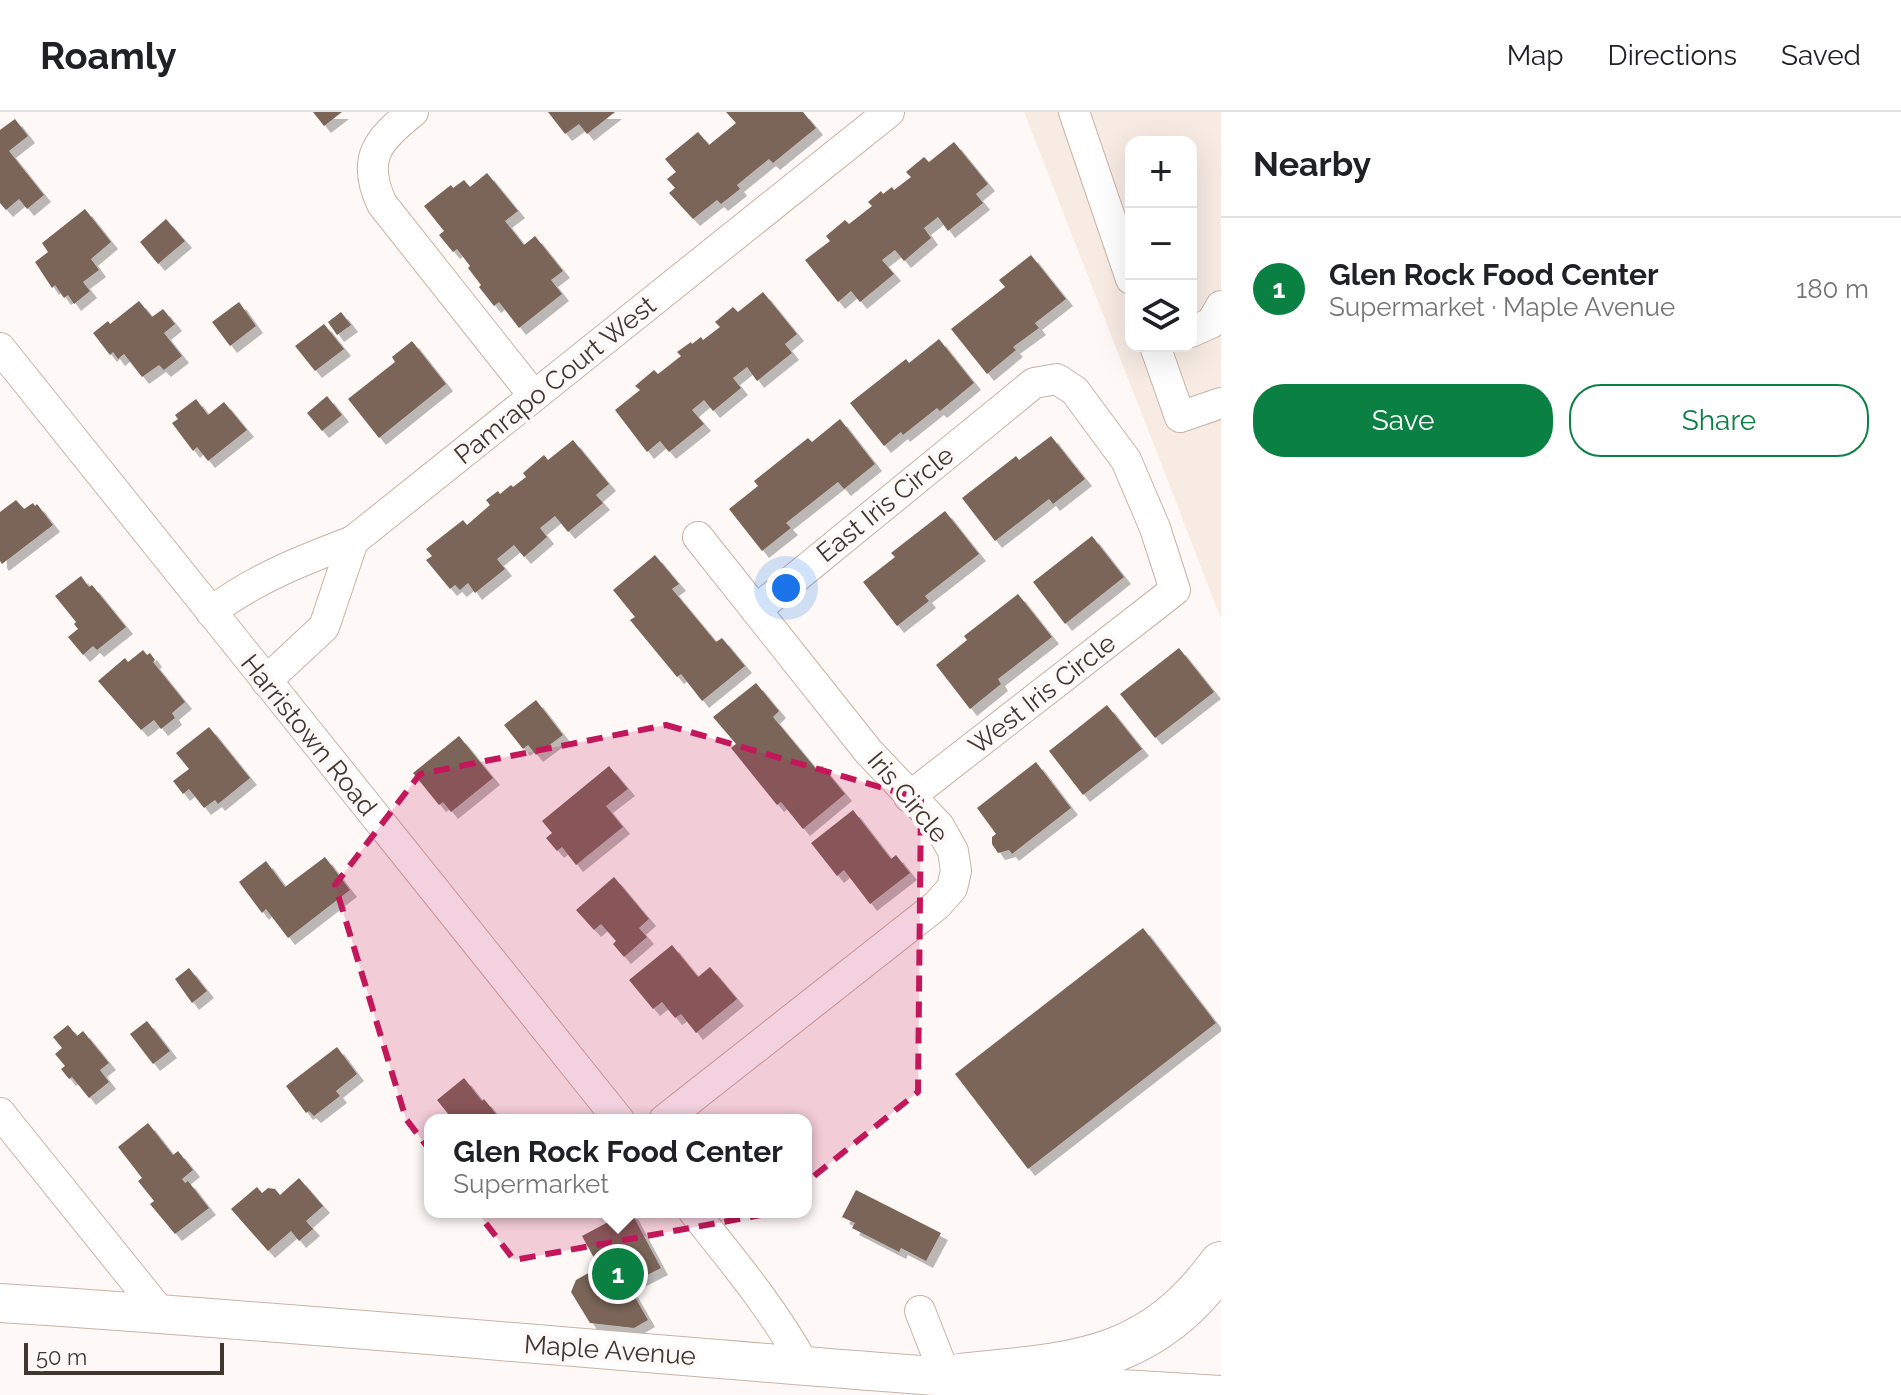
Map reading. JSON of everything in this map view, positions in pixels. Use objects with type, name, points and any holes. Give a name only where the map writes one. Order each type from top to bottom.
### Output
[{"type":"highway","points":[[953,1376],[1058,1366],[1121,1349],[1150,1335],[1174,1317],[1221,1264]]},
{"type":"main road","name":"Maple Avenue","points":[[0,1303],[161,1313],[815,1380],[953,1376],[1156,1393],[1221,1395]]},
{"type":"street","points":[[413,112],[387,132],[376,151],[372,169],[374,188],[382,204],[534,396]]},
{"type":"street","name":"Pamrapo Court West","points":[[353,541],[889,112]]},
{"type":"street","points":[[1074,112],[1125,261]]},
{"type":"street","points":[[1197,329],[1211,323],[1221,306]]},
{"type":"street","name":"Harristown Road","points":[[0,348],[614,1114]]},
{"type":"street","points":[[1158,352],[1180,417],[1221,403]]},
{"type":"street","name":"East Iris Circle","points":[[756,610],[1034,383],[1057,379],[1075,391],[1126,460],[1155,528],[1175,590]]},
{"type":"street","name":"Iris Circle","points":[[672,1114],[937,905],[952,888],[956,871],[953,851],[939,826],[868,751],[698,537]]},
{"type":"street","points":[[211,612],[229,598],[284,567],[353,541]]},
{"type":"street","points":[[266,681],[324,627],[353,541]]},
{"type":"street","name":"West Iris Circle","points":[[909,797],[1175,590]]},
{"type":"street","points":[[0,1113],[161,1313]]},
{"type":"street","points":[[699,1218],[765,1303],[815,1380]]},
{"type":"street","points":[[920,1311],[953,1376]]},
{"type":"highlighted area","points":[[666,725],[921,799],[918,1092],[767,1214],[514,1260],[406,1119],[335,885],[420,774]]},
{"type":"shaded area","points":[[1024,112],[1221,112],[1221,619]]},
{"type":"building","points":[[313,112],[342,112],[324,126]]},
{"type":"building","points":[[548,112],[615,112],[587,134],[579,124],[565,134]]},
{"type":"building","points":[[726,112],[803,112],[816,128],[773,163],[769,159],[737,185],[740,189],[721,204],[717,200],[693,219],[669,193],[675,188],[667,179],[676,172],[665,159],[698,132],[709,145],[736,123]]},
{"type":"building","points":[[15,119],[28,136],[9,151],[44,195],[27,209],[19,199],[6,210],[0,203],[0,130]]},
{"type":"building","points":[[954,142],[988,184],[976,194],[983,203],[948,231],[938,217],[924,228],[931,238],[904,261],[895,250],[882,260],[894,274],[860,302],[851,291],[838,302],[805,260],[830,241],[826,236],[845,220],[849,224],[872,206],[868,202],[881,191],[883,194],[892,187],[894,190],[911,177],[906,172],[924,157],[929,162]]},
{"type":"building","points":[[487,173],[518,211],[505,221],[524,245],[535,236],[563,271],[551,280],[562,294],[519,328],[499,302],[494,306],[479,287],[481,285],[468,268],[470,266],[457,249],[453,252],[439,235],[444,231],[424,206],[451,185],[453,188],[464,180],[470,187]]},
{"type":"building","points":[[85,209],[111,242],[91,259],[99,270],[83,282],[90,291],[74,304],[68,295],[64,298],[55,285],[52,288],[35,262],[48,252],[42,243]]},
{"type":"building","points":[[166,219],[185,241],[158,264],[140,242]]},
{"type":"building","points":[[1031,255],[1066,299],[1035,323],[1039,328],[1013,347],[1016,350],[987,374],[951,329],[1005,287],[999,280]]},
{"type":"building","points":[[763,292],[797,334],[785,344],[792,353],[757,381],[747,367],[733,378],[741,388],[713,411],[704,400],[692,410],[704,424],[669,452],[660,441],[647,452],[615,410],[640,390],[635,386],[654,370],[658,374],[681,356],[677,352],[701,337],[703,340],[720,327],[715,322],[733,307],[738,312]]},
{"type":"building","points":[[139,301],[152,317],[163,309],[175,324],[164,333],[182,356],[164,370],[159,365],[142,377],[124,354],[118,359],[113,352],[110,355],[93,333]]},
{"type":"building","points":[[239,302],[256,326],[230,346],[212,322]]},
{"type":"building","points":[[341,312],[351,325],[337,335],[328,322]]},
{"type":"building","points":[[324,324],[344,349],[315,371],[295,346]]},
{"type":"building","points":[[939,339],[974,383],[940,411],[937,408],[884,446],[850,403],[906,359],[909,363]]},
{"type":"building","points":[[412,341],[446,384],[379,438],[348,399],[395,362],[392,357]]},
{"type":"building","points":[[327,396],[342,415],[322,431],[307,413]]},
{"type":"building","points":[[196,399],[208,415],[224,402],[247,430],[208,461],[197,447],[193,451],[172,423],[178,419],[175,415]]},
{"type":"building","points":[[840,419],[875,464],[844,489],[838,482],[786,523],[791,528],[762,551],[729,509],[758,486],[754,481],[808,438],[812,442]]},
{"type":"building","points":[[1051,436],[1085,479],[1053,504],[1049,499],[995,541],[962,498],[1016,456],[1019,460]]},
{"type":"building","points":[[573,440],[609,484],[596,495],[603,503],[568,532],[555,516],[540,528],[547,537],[524,557],[514,545],[497,559],[505,569],[475,593],[468,583],[460,590],[455,585],[450,589],[426,560],[432,556],[426,549],[463,520],[467,525],[490,505],[486,500],[526,477],[523,473],[544,455],[548,460]]},
{"type":"building","points":[[16,500],[24,509],[37,504],[53,525],[2,564],[0,512]]},
{"type":"building","points":[[945,511],[979,554],[925,596],[929,601],[897,626],[863,582],[895,557],[891,553]]},
{"type":"building","points":[[1092,536],[1124,577],[1065,624],[1033,582]]},
{"type":"building","points":[[655,555],[679,584],[672,589],[716,642],[722,638],[745,666],[702,701],[681,674],[677,677],[630,620],[635,617],[613,590]]},
{"type":"building","points":[[81,576],[126,627],[97,650],[93,646],[83,655],[68,637],[78,629],[74,624],[76,622],[55,596]]},
{"type":"building","points":[[1018,594],[1052,637],[998,679],[1001,684],[970,709],[936,665],[967,640],[964,636]]},
{"type":"building","points":[[1179,648],[1214,692],[1155,738],[1120,694]]},
{"type":"building","points":[[143,650],[147,655],[150,653],[155,660],[153,662],[185,702],[172,713],[175,718],[161,729],[154,720],[141,730],[98,681],[125,658],[128,662]]},
{"type":"building","points":[[756,683],[779,711],[773,717],[817,770],[822,766],[845,794],[803,829],[781,802],[777,805],[731,748],[736,744],[713,717]]},
{"type":"building","points":[[536,700],[563,735],[536,755],[528,745],[523,749],[504,725]]},
{"type":"building","points":[[1107,705],[1142,749],[1083,795],[1049,751]]},
{"type":"building","points":[[209,727],[250,778],[218,804],[215,800],[204,808],[189,789],[183,794],[173,781],[189,769],[176,753]]},
{"type":"building","points":[[459,736],[493,778],[451,812],[443,802],[439,805],[413,773]]},
{"type":"building","points":[[1036,762],[1071,808],[1012,854],[1009,850],[998,853],[992,844],[992,837],[996,834],[977,808]]},
{"type":"building","points":[[609,766],[628,789],[606,806],[623,827],[576,865],[562,847],[557,851],[546,838],[552,833],[542,821]]},
{"type":"building","points":[[853,810],[891,859],[896,855],[910,873],[870,904],[844,870],[837,876],[811,843]]},
{"type":"building","points":[[325,857],[350,890],[288,938],[266,909],[262,913],[239,882],[266,861],[285,887]]},
{"type":"building","points":[[614,877],[649,919],[639,928],[647,937],[624,957],[613,944],[616,941],[601,924],[594,930],[576,910]]},
{"type":"building","points":[[1143,928],[1216,1023],[1028,1169],[955,1074]]},
{"type":"building","points":[[672,945],[698,977],[710,967],[737,999],[696,1033],[681,1014],[675,1018],[662,1002],[653,1009],[629,980]]},
{"type":"building","points":[[189,968],[207,991],[192,1003],[175,979]]},
{"type":"building","points":[[147,1021],[170,1051],[153,1064],[130,1034]]},
{"type":"building","points":[[68,1025],[77,1036],[83,1031],[109,1063],[100,1070],[109,1082],[89,1098],[61,1069],[65,1066],[55,1054],[62,1048],[53,1037]]},
{"type":"building","points":[[337,1047],[357,1074],[336,1091],[340,1096],[314,1116],[309,1111],[306,1113],[286,1086]]},
{"type":"building","points":[[464,1078],[496,1114],[448,1114],[437,1100]]},
{"type":"building","points":[[148,1123],[173,1155],[178,1151],[193,1170],[182,1179],[185,1183],[188,1181],[209,1208],[175,1234],[150,1204],[154,1201],[138,1181],[142,1178],[118,1147]]},
{"type":"building","points":[[299,1178],[323,1206],[306,1221],[313,1229],[299,1241],[291,1231],[268,1251],[231,1209],[257,1187],[262,1193],[268,1188],[275,1189],[280,1195]]},
{"type":"building","points":[[856,1190],[941,1233],[926,1261],[901,1248],[899,1252],[852,1228],[855,1223],[842,1217]]},
{"type":"building","points":[[616,1218],[634,1218],[661,1268],[628,1285],[648,1320],[634,1328],[590,1323],[571,1292],[576,1280],[599,1267],[582,1236]]},
{"type":"place","name":"Glen Rock Food Center","points":[[618,1274]]}]
